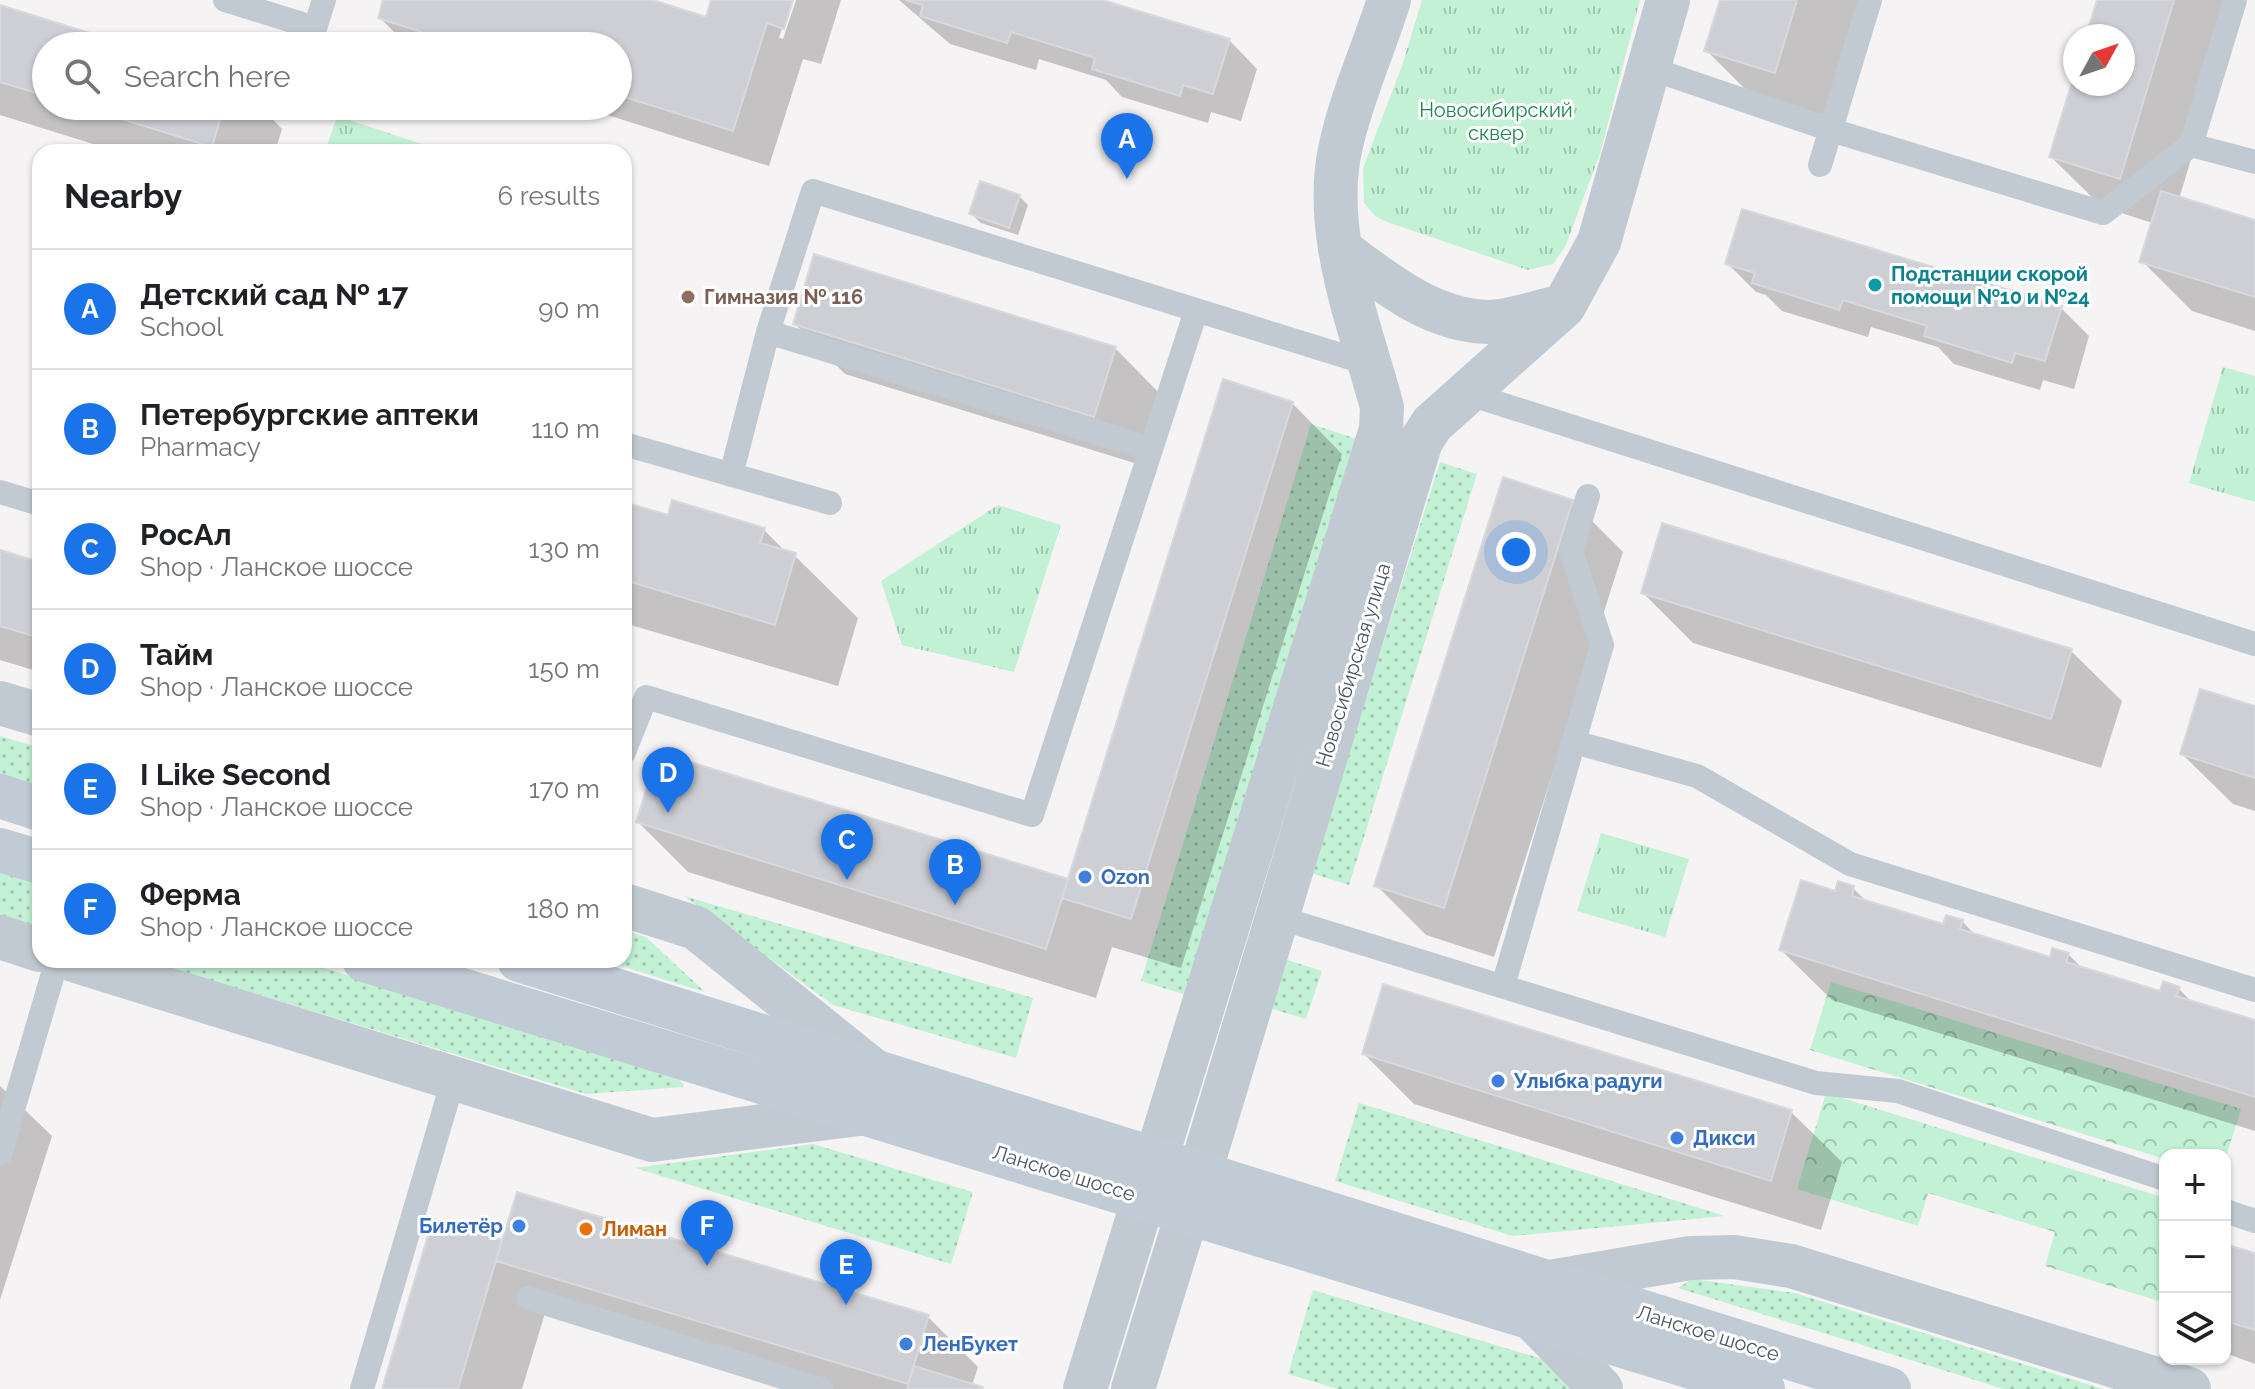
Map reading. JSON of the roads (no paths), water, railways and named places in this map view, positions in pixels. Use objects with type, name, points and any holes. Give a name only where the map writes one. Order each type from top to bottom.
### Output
[{"type":"main road","points":[[0,796],[32,806]]},
{"type":"main road","points":[[0,850],[32,860]]},
{"type":"main road","name":"Ланское шоссе","points":[[395,968],[872,1093],[1538,1301],[1889,1389]]},
{"type":"main road","name":"Ланское шоссе","points":[[540,968],[872,1093]]},
{"type":"main road","name":"Ланское шоссе","points":[[1538,1301],[1763,1389]]},
{"type":"street","points":[[1085,1389],[1381,429],[1382,407],[1340,249],[1337,194],[1341,146],[1389,0]]},
{"type":"street","name":"Новосибирская улица","points":[[1133,1389],[1421,441],[1432,424],[1564,306],[1599,242],[1668,0]]},
{"type":"street","points":[[1340,249],[1398,293],[1448,314],[1489,322],[1564,306]]},
{"type":"street","points":[[0,703],[32,713]]},
{"type":"street","points":[[632,908],[696,928],[872,1093]]},
{"type":"street","points":[[0,937],[32,947]]},
{"type":"street","points":[[99,968],[652,1140],[872,1093]]},
{"type":"street","points":[[1601,1389],[1538,1301],[1690,1258],[1734,1257],[1791,1266],[2189,1389]]},
{"type":"lane","points":[[225,0],[315,28],[324,0]]},
{"type":"lane","points":[[1820,165],[1870,0]]},
{"type":"lane","points":[[1649,68],[1831,130],[2103,213],[2191,145],[2235,0]]},
{"type":"lane","points":[[2191,145],[2255,162]]},
{"type":"lane","points":[[731,475],[768,332],[813,191],[1370,364]]},
{"type":"lane","points":[[632,732],[646,697],[1032,815],[1196,311]]},
{"type":"lane","points":[[768,332],[1151,449]]},
{"type":"lane","points":[[1466,393],[2255,644]]},
{"type":"lane","points":[[632,446],[830,503]]},
{"type":"lane","points":[[0,492],[32,502]]},
{"type":"lane","points":[[1503,986],[1602,645],[1571,551],[1588,496]]},
{"type":"lane","points":[[1574,742],[1697,776],[1850,864],[2255,990]]},
{"type":"lane","points":[[1277,917],[1816,1083],[1898,1091],[2159,1177]]},
{"type":"lane","points":[[0,1154],[55,968]]},
{"type":"lane","points":[[362,1389],[454,1077]]},
{"type":"lane","points":[[2231,1213],[2255,1221]]},
{"type":"lane","points":[[528,1298],[821,1389]]},
{"type":"place","name":"Детский сад № 17","points":[[1127,179]]},
{"type":"place","name":"Подстанции скорой помощи №10 и №24","points":[[1875,285]]},
{"type":"place","name":"Гимназия № 116","points":[[688,297]]},
{"type":"place","name":"Тайм","points":[[668,813]]},
{"type":"place","name":"Ozon","points":[[1085,877]]},
{"type":"place","name":"РосАл","points":[[847,880]]},
{"type":"place","name":"Петербургские аптеки","points":[[955,905]]},
{"type":"place","name":"Улыбка радуги","points":[[1498,1081]]},
{"type":"place","name":"Дикси","points":[[1677,1138]]},
{"type":"place","name":"Билетёр","points":[[519,1226]]},
{"type":"place","name":"Лиман","points":[[586,1229]]},
{"type":"place","name":"Ферма","points":[[707,1266]]},
{"type":"place","name":"I Like Second","points":[[846,1305]]},
{"type":"place","name":"ЛенБукет","points":[[906,1344]]},
{"type":"park label","name":"Новосибирский сквер","points":[[1496,122]]}]
